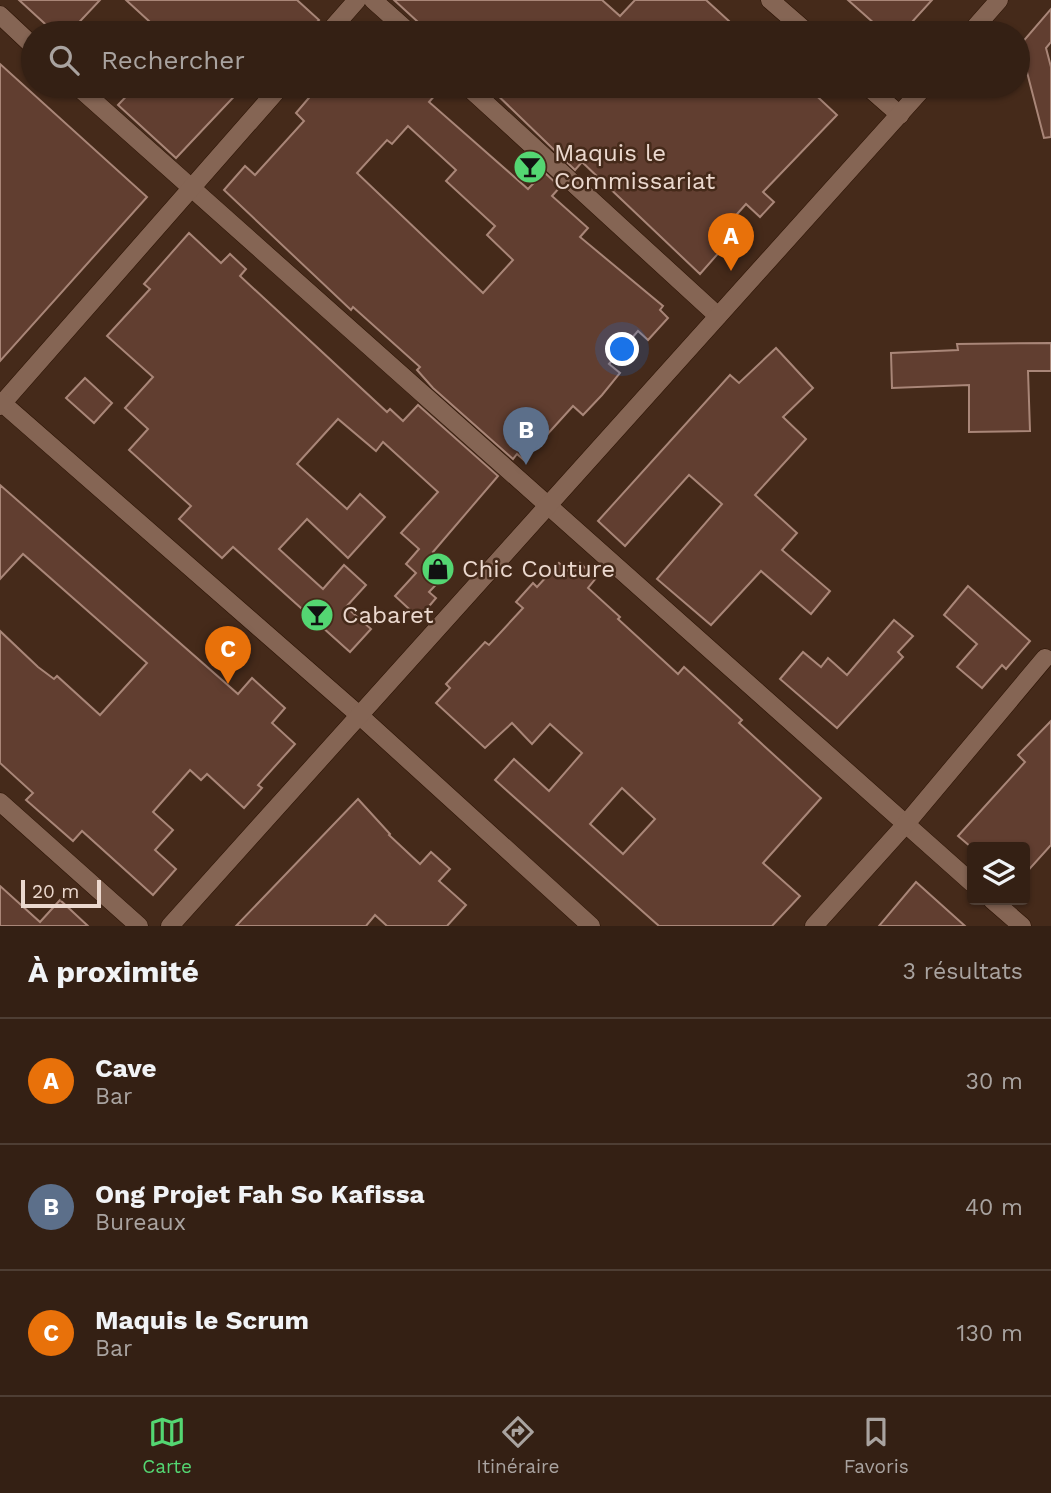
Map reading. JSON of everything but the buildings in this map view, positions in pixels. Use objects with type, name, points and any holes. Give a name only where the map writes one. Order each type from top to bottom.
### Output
[{"type":"street","points":[[339,21],[357,0]]},
{"type":"street","points":[[373,0],[397,21]]},
{"type":"street","points":[[770,0],[794,21]]},
{"type":"street","points":[[981,21],[999,0]]},
{"type":"street","points":[[0,15],[21,35]]},
{"type":"street","points":[[90,98],[548,502],[967,879]]},
{"type":"street","points":[[270,98],[1,403],[359,715],[591,926]]},
{"type":"street","points":[[480,98],[718,316]]},
{"type":"street","points":[[881,98],[900,115]]},
{"type":"street","points":[[170,926],[548,502],[915,98]]},
{"type":"street","points":[[814,926],[905,825],[1045,658]]},
{"type":"street","points":[[0,803],[139,926]]},
{"type":"street","points":[[998,905],[1022,926]]},
{"type":"place","name":"Maquis le Commissariat","points":[[530,167]]},
{"type":"place","name":"Cave","points":[[731,271]]},
{"type":"place","name":"Ong Projet Fah So Kafissa","points":[[526,465]]},
{"type":"place","name":"Chic Couture","points":[[438,569]]},
{"type":"place","name":"Cabaret","points":[[317,615]]},
{"type":"place","name":"Maquis le Scrum","points":[[228,684]]}]
